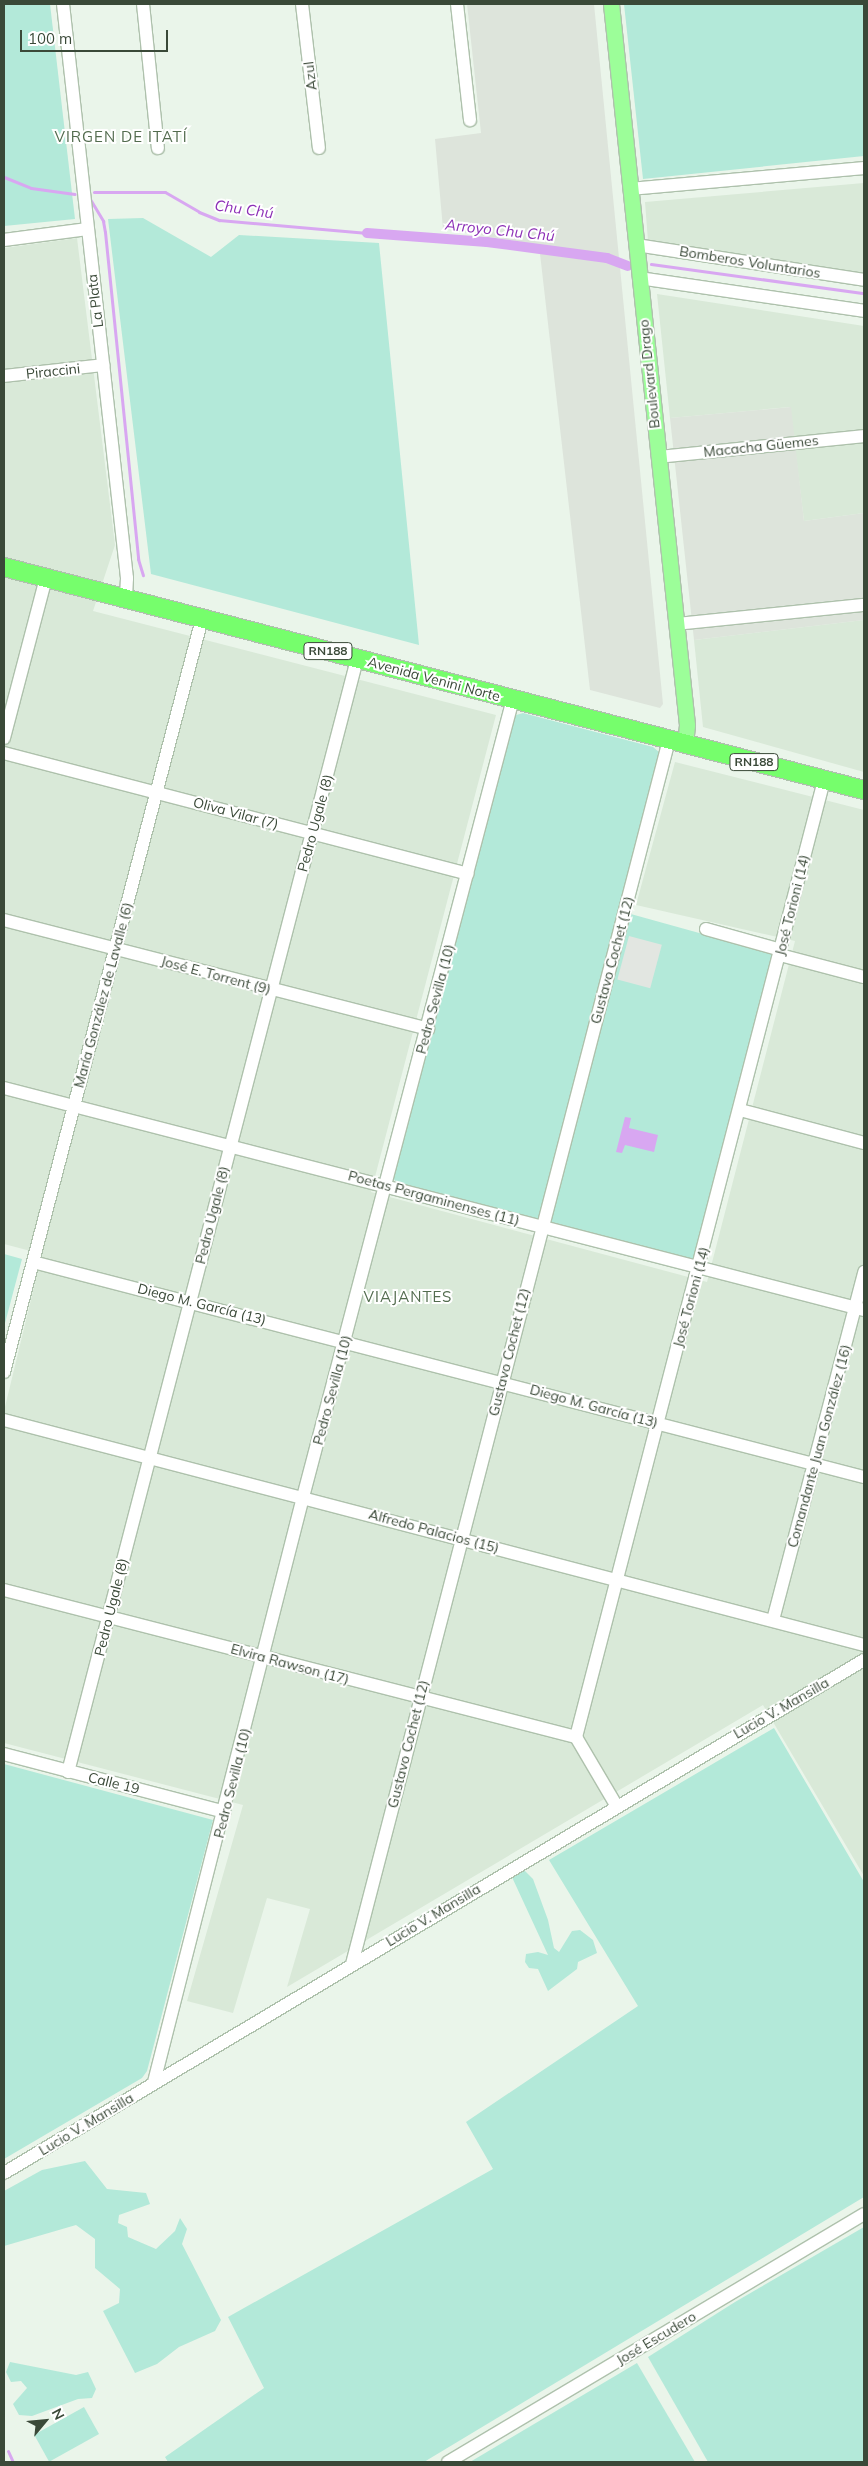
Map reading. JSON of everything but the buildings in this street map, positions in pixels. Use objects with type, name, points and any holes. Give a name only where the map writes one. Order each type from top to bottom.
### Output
[{"type":"highway","name":"Avenida Venini Norte","points":[[4,567],[864,790]]},
{"type":"main road","name":"Boulevard Drago","points":[[611,4],[687,725],[677,742]]},
{"type":"street","name":"La Plata","points":[[62,4],[127,578],[126,598]]},
{"type":"street","points":[[143,4],[158,148]]},
{"type":"street","name":"Azul","points":[[302,4],[319,148]]},
{"type":"street","points":[[457,4],[470,120]]},
{"type":"street","points":[[630,190],[864,168]]},
{"type":"street","points":[[4,240],[87,230]]},
{"type":"street","name":"Bomberos Voluntarios","points":[[637,249],[864,280]]},
{"type":"street","points":[[639,276],[864,311]]},
{"type":"street","name":"Piraccini","points":[[4,376],[103,365]]},
{"type":"street","name":"Macacha Güemes","points":[[658,457],[864,436]]},
{"type":"street","points":[[4,738],[46,578]]},
{"type":"street","points":[[676,624],[864,605]]},
{"type":"street","name":"María González de Lavalle (6)","points":[[4,1372],[202,619]]},
{"type":"street","name":"Pedro Ugale (8)","points":[[68,1772],[230,1144],[358,659]]},
{"type":"street","name":"Pedro Sevilla (10)","points":[[154,2082],[225,1812],[303,1498],[428,1029],[513,700]]},
{"type":"street","name":"Gustavo Cochet (12)","points":[[352,1964],[542,1226],[677,742]]},
{"type":"street","name":"Oliva Vilar (7)","points":[[4,753],[468,874]]},
{"type":"street","name":"José Torioni (14)","points":[[576,1737],[700,1267],[824,780]]},
{"type":"street","name":"José E. Torrent (9)","points":[[4,920],[428,1029]]},
{"type":"street","points":[[706,929],[864,977]]},
{"type":"street","name":"Poetas Pergaminenses (11)","points":[[4,1088],[74,1107],[230,1144],[860,1309]]},
{"type":"street","points":[[740,1110],[864,1143]]},
{"type":"street","name":"Diego M. García (13)","points":[[33,1262],[501,1381],[864,1477]]},
{"type":"street","name":"Comandante Juan González (16)","points":[[773,1620],[814,1464],[860,1309],[864,1272]]},
{"type":"street","name":"Alfredo Palacios (15)","points":[[4,1420],[618,1579],[864,1645]]},
{"type":"street","name":"Elvira Rawson (17)","points":[[4,1590],[576,1737]]},
{"type":"street","name":"Lucio V. Mansilla","points":[[4,2173],[616,1806],[864,1660]]},
{"type":"street","points":[[576,1737],[616,1806]]},
{"type":"street","name":"Calle 19","points":[[4,1754],[225,1812]]},
{"type":"street","name":"José Escudero","points":[[448,2462],[864,2214]]},
{"type":"shaded area","points":[[4,4],[50,4],[75,219],[4,226]]},
{"type":"shaded area","points":[[467,4],[594,4],[663,704],[660,708],[590,690],[539,245],[443,229],[435,139],[481,133]]},
{"type":"shaded area","points":[[624,4],[864,4],[864,156],[643,179]]},
{"type":"shaded area","points":[[864,183],[864,276],[648,241],[645,202]]},
{"type":"shaded area","points":[[143,218],[211,257],[239,235],[379,243],[419,645],[151,574],[108,219]]},
{"type":"shaded area","points":[[77,238],[115,545],[93,611],[496,715],[371,1192],[707,1282],[795,941],[636,905],[675,762],[864,810],[864,1876],[763,1705],[287,1987],[310,1909],[267,1898],[233,2013],[187,2001],[243,1805],[4,1743],[4,1411],[42,1254],[4,1244],[4,248]]},
{"type":"shaded area","points":[[657,294],[864,326],[864,513],[804,521],[790,407],[670,418]]},
{"type":"shaded area","points":[[791,407],[804,521],[864,513],[864,620],[694,640],[670,418]]},
{"type":"shaded area","points":[[864,620],[864,772],[703,727],[694,640]]},
{"type":"shaded area","points":[[523,713],[653,747],[659,752],[620,911],[775,954],[693,1260],[397,1183],[393,1178],[513,716]]},
{"type":"shaded area","points":[[629,936],[662,945],[650,988],[617,979]]},
{"type":"shaded area","points":[[625,1117],[631,1118],[629,1128],[658,1135],[654,1152],[625,1145],[622,1153],[616,1152]]},
{"type":"shaded area","points":[[4,1254],[22,1259],[4,1327]]},
{"type":"shaded area","points":[[774,1728],[864,1882],[864,2197],[424,2462],[168,2462],[165,2457],[264,2388],[228,2317],[493,2169],[466,2122],[638,2006],[549,1860]]},
{"type":"shaded area","points":[[4,1764],[213,1820],[147,2071],[142,2078],[4,2159]]},
{"type":"shaded area","points":[[523,1869],[533,1879],[548,1920],[554,1948],[559,1952],[572,1931],[580,1930],[593,1940],[597,1953],[578,1962],[577,1969],[548,1991],[538,1969],[529,1968],[525,1962],[526,1954],[538,1952],[548,1955],[511,1875]]},
{"type":"shaded area","points":[[85,2161],[107,2189],[146,2193],[150,2204],[119,2215],[118,2223],[127,2227],[128,2237],[156,2249],[175,2231],[180,2218],[187,2229],[182,2244],[221,2320],[215,2331],[179,2347],[157,2364],[135,2373],[103,2311],[119,2303],[120,2289],[95,2268],[95,2239],[76,2225],[4,2246],[4,2191],[42,2170]]},
{"type":"shaded area","points":[[864,2227],[864,2462],[708,2462],[648,2357],[735,2302]]},
{"type":"shaded area","points":[[10,2362],[76,2375],[88,2372],[96,2389],[92,2398],[78,2399],[32,2416],[19,2415],[13,2404],[27,2388],[21,2381],[11,2382],[6,2372]]},
{"type":"shaded area","points":[[637,2363],[695,2462],[470,2462]]},
{"type":"shaded area","points":[[84,2407],[99,2434],[49,2462],[34,2435]]},
{"type":"waterway","name":"Chu Chú","points":[[4,177],[31,188],[75,194]]},
{"type":"waterway","name":"Chu Chú","points":[[94,192],[165,192],[199,212],[219,220],[367,233]]},
{"type":"waterway","points":[[90,199],[103,221],[105,232],[138,559],[143,575]]},
{"type":"waterway","name":"Arroyo Chu Chú","points":[[367,233],[487,242],[607,258],[628,266]]},
{"type":"waterway","name":"Arroyo Chu Chú","points":[[651,264],[864,293]]},
{"type":"waterway","points":[[8,2451],[13,2462]]},
{"type":"district","name":"VIRGEN DE ITATÍ","points":[[121,137]]},
{"type":"district","name":"VIAJANTES","points":[[408,1297]]}]
